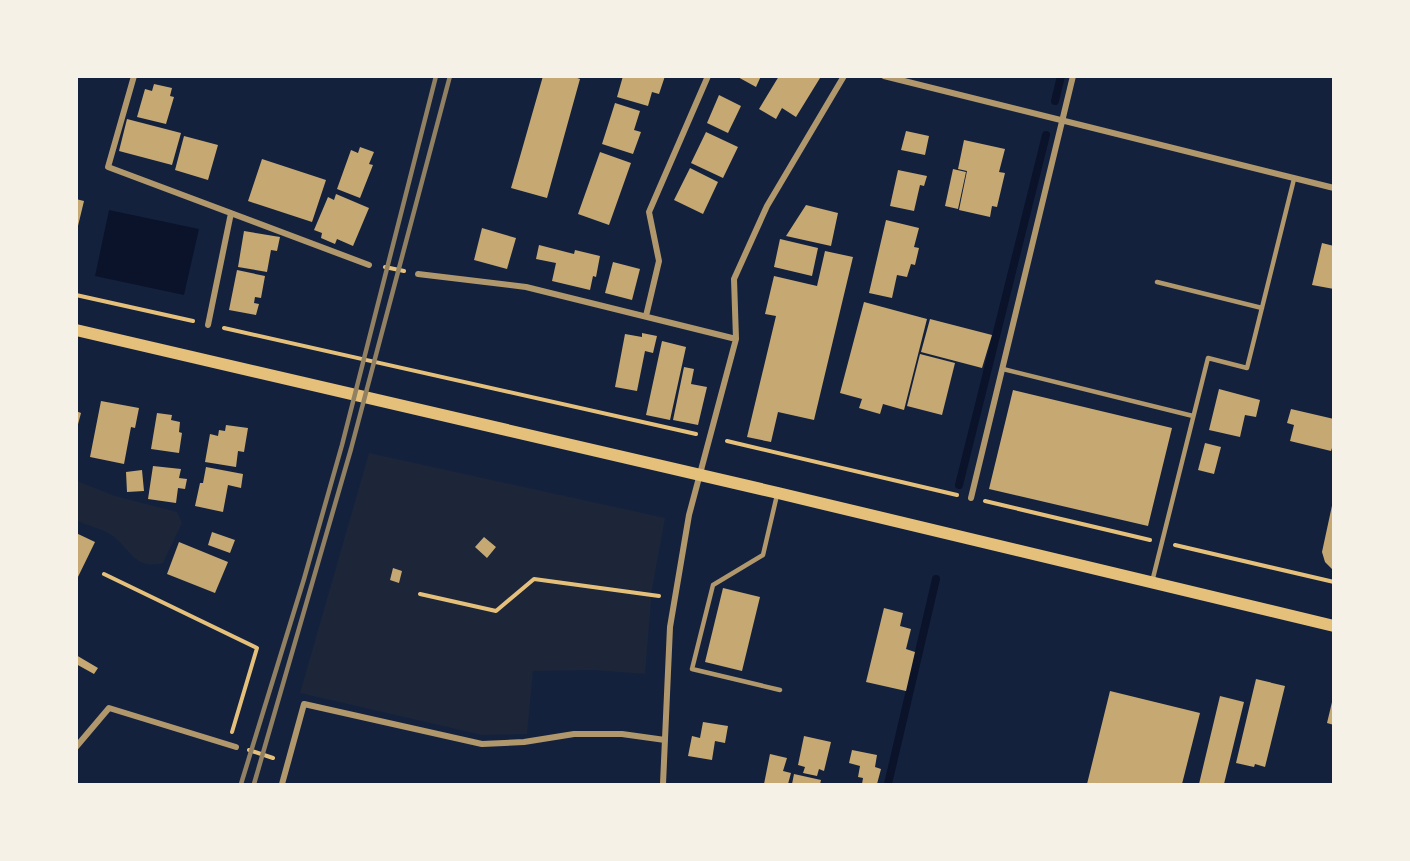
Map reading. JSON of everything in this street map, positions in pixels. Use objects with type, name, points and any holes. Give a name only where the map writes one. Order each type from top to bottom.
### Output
[{"type":"main road","points":[[76,330],[700,474],[1334,626]]},
{"type":"street","points":[[134,76],[108,167],[369,265]]},
{"type":"street","points":[[646,316],[659,261],[649,212],[708,76]]},
{"type":"street","points":[[663,784],[670,627],[689,515],[736,339],[734,279],[767,206],[844,76]]},
{"type":"street","points":[[884,76],[1334,188]]},
{"type":"street","points":[[971,498],[1073,76]]},
{"type":"street","points":[[208,325],[231,213]]},
{"type":"street","points":[[418,274],[526,287],[736,339]]},
{"type":"street","points":[[282,784],[304,704],[482,744],[524,742],[574,734],[622,734],[665,740]]},
{"type":"street","points":[[76,747],[109,708],[236,747]]},
{"type":"lane","points":[[1152,582],[1208,358],[1247,368],[1294,179]]},
{"type":"lane","points":[[1157,282],[1262,308]]},
{"type":"lane","points":[[1003,369],[1193,416]]},
{"type":"lane","points":[[778,493],[763,555],[712,585],[692,669],[780,690]]},
{"type":"path","points":[[369,265],[418,274]]},
{"type":"path","points":[[76,295],[700,435]]},
{"type":"path","points":[[727,441],[1334,582]]},
{"type":"path","points":[[104,574],[257,648],[228,744]]},
{"type":"path","points":[[420,594],[496,610],[534,579],[659,596]]},
{"type":"path","points":[[236,747],[288,763]]},
{"type":"shaded area","points":[[109,210],[199,229],[184,295],[95,276]]},
{"type":"shaded area","points":[[369,453],[665,518],[652,589],[645,674],[594,670],[533,671],[527,734],[482,735],[300,693]]},
{"type":"shaded area","points":[[77,481],[115,496],[177,512],[182,523],[163,563],[144,563],[108,533],[77,521]]},
{"type":"building","points":[[543,76],[572,76],[580,79],[547,198],[511,188]]},
{"type":"building","points":[[623,76],[665,76],[659,94],[652,92],[648,106],[617,97]]},
{"type":"building","points":[[736,76],[761,76],[756,87]]},
{"type":"building","points":[[779,76],[820,78],[796,117],[782,108],[776,119],[759,109]]},
{"type":"building","points":[[154,84],[172,88],[170,96],[174,97],[166,124],[137,117],[145,89],[152,91]]},
{"type":"building","points":[[719,95],[741,106],[728,133],[707,123]]},
{"type":"building","points":[[615,103],[640,111],[634,130],[641,132],[633,154],[602,144]]},
{"type":"building","points":[[127,119],[181,133],[172,165],[119,151]]},
{"type":"building","points":[[906,131],[929,136],[925,155],[901,150]]},
{"type":"building","points":[[706,132],[738,147],[723,178],[691,163]]},
{"type":"building","points":[[184,136],[218,145],[208,180],[175,170]]},
{"type":"building","points":[[964,140],[1005,149],[999,172],[1005,173],[997,207],[992,206],[990,217],[959,210],[967,171],[958,169]]},
{"type":"building","points":[[360,147],[374,152],[369,164],[373,165],[360,198],[337,189],[351,150],[358,153]]},
{"type":"building","points":[[600,152],[631,163],[609,225],[578,214]]},
{"type":"building","points":[[262,159],[326,180],[312,222],[248,201]]},
{"type":"building","points":[[690,168],[718,182],[703,214],[674,200]]},
{"type":"building","points":[[953,169],[966,172],[958,209],[945,206]]},
{"type":"building","points":[[898,170],[927,176],[924,186],[920,185],[914,211],[890,206]]},
{"type":"building","points":[[336,194],[369,208],[353,246],[337,239],[335,244],[321,238],[322,233],[314,230],[328,197],[334,200]]},
{"type":"building","points":[[76,199],[84,201],[77,230],[76,230]]},
{"type":"building","points":[[806,205],[838,213],[831,246],[786,236]]},
{"type":"building","points":[[886,220],[919,228],[914,247],[919,248],[915,265],[911,264],[907,277],[897,275],[892,298],[869,293]]},
{"type":"building","points":[[482,228],[516,238],[507,269],[474,260]]},
{"type":"building","points":[[244,231],[280,237],[277,251],[271,250],[267,272],[238,267]]},
{"type":"building","points":[[780,239],[818,248],[812,276],[774,267]]},
{"type":"building","points":[[1322,243],[1334,246],[1334,289],[1312,285]]},
{"type":"building","points":[[539,245],[574,254],[575,250],[600,256],[596,277],[593,276],[590,290],[552,281],[556,263],[536,259]]},
{"type":"building","points":[[825,251],[853,257],[814,420],[778,412],[771,442],[747,437],[776,316],[765,314],[774,276],[817,286]]},
{"type":"building","points":[[613,262],[640,269],[632,300],[605,293]]},
{"type":"building","points":[[237,270],[265,276],[261,298],[255,297],[254,303],[259,304],[256,315],[229,310]]},
{"type":"building","points":[[864,302],[927,319],[904,410],[883,404],[880,414],[859,408],[862,399],[840,393]]},
{"type":"building","points":[[930,319],[992,335],[982,368],[921,352]]},
{"type":"building","points":[[642,333],[657,336],[653,353],[645,351],[637,391],[615,387],[625,334],[642,337]]},
{"type":"building","points":[[662,341],[686,347],[670,420],[646,415]]},
{"type":"building","points":[[920,354],[955,363],[942,415],[907,406]]},
{"type":"building","points":[[684,367],[694,369],[691,384],[707,387],[698,425],[673,420]]},
{"type":"building","points":[[1219,389],[1260,400],[1256,417],[1245,415],[1240,437],[1209,430]]},
{"type":"building","points":[[1013,390],[1172,428],[1148,526],[989,489]]},
{"type":"building","points":[[101,401],[139,408],[135,428],[131,427],[124,464],[90,457]]},
{"type":"building","points":[[1291,409],[1334,419],[1334,442],[1331,451],[1290,441],[1294,425],[1287,423]]},
{"type":"building","points":[[76,411],[81,413],[77,428],[76,428]]},
{"type":"building","points":[[157,413],[172,415],[171,420],[180,422],[179,432],[182,433],[179,453],[151,449]]},
{"type":"building","points":[[226,425],[248,428],[244,452],[238,451],[236,467],[205,462],[210,434],[218,436],[219,430],[225,431]]},
{"type":"building","points":[[1205,443],[1221,447],[1214,474],[1198,470]]},
{"type":"building","points":[[153,466],[181,469],[179,478],[187,479],[185,489],[178,488],[176,503],[148,499]]},
{"type":"building","points":[[206,467],[243,474],[241,488],[228,485],[223,512],[195,506]]},
{"type":"building","points":[[142,470],[144,491],[127,492],[126,472]]},
{"type":"building","points":[[1333,501],[1334,571],[1325,562],[1322,552]]},
{"type":"building","points":[[212,532],[235,540],[230,553],[208,545]]},
{"type":"building","points":[[76,533],[95,542],[76,581]]},
{"type":"building","points":[[484,537],[496,547],[487,558],[475,547]]},
{"type":"building","points":[[179,542],[228,562],[215,593],[167,574]]},
{"type":"building","points":[[393,568],[402,571],[399,583],[390,580]]},
{"type":"building","points":[[723,588],[760,597],[742,671],[705,662]]},
{"type":"building","points":[[884,608],[903,613],[900,626],[911,629],[906,649],[915,652],[906,691],[866,682]]},
{"type":"building","points":[[76,655],[98,668],[94,674],[76,664]]},
{"type":"building","points":[[1256,679],[1285,686],[1265,767],[1236,763]]},
{"type":"building","points":[[1110,691],[1200,713],[1182,784],[1087,784]]},
{"type":"building","points":[[1220,696],[1244,702],[1224,784],[1199,784]]},
{"type":"building","points":[[1334,698],[1334,725],[1327,723]]},
{"type":"building","points":[[703,722],[728,726],[725,743],[715,741],[712,760],[688,756],[692,736],[700,738]]},
{"type":"building","points":[[804,736],[831,742],[824,771],[819,769],[817,776],[803,773],[805,767],[798,765]]},
{"type":"building","points":[[852,750],[877,755],[875,767],[881,769],[877,784],[862,784],[863,778],[858,777],[860,766],[849,763]]},
{"type":"building","points":[[770,754],[787,758],[783,771],[791,773],[788,784],[764,784]]},
{"type":"building","points":[[794,774],[821,780],[820,784],[792,784]]},
{"type":"waterway","points":[[1055,101],[1061,76]]},
{"type":"waterway","points":[[959,485],[1046,135]]},
{"type":"waterway","points":[[888,784],[936,579]]},
{"type":"railway","points":[[241,784],[304,579],[342,445],[436,76]]},
{"type":"railway","points":[[254,784],[351,449],[450,76]]}]
